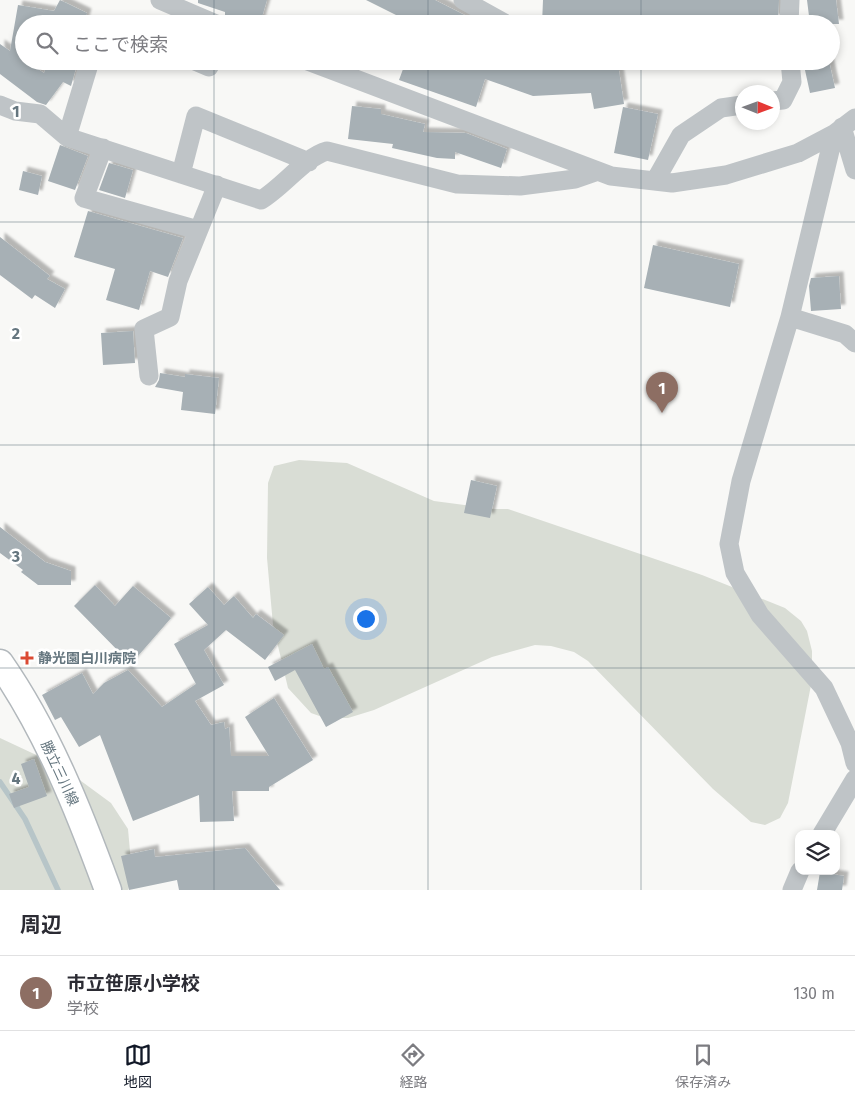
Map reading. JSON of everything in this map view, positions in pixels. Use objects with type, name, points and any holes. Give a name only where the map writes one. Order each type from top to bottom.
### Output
[{"type":"main road","name":"勝立三川線","points":[[0,663],[19,690],[56,760],[86,829],[108,890]]},
{"type":"street","points":[[160,0],[195,15]]},
{"type":"street","points":[[463,0],[490,15]]},
{"type":"street","points":[[789,15],[790,0]]},
{"type":"street","points":[[67,137],[87,70]]},
{"type":"street","points":[[332,70],[611,176],[672,183],[726,175],[798,153],[844,126]]},
{"type":"street","points":[[780,100],[783,100],[792,82],[791,70]]},
{"type":"street","points":[[0,105],[15,111],[40,114],[67,137],[261,200],[274,192],[318,154],[327,151],[457,184],[520,186],[574,179],[598,171]]},
{"type":"street","points":[[655,181],[681,135],[721,108],[735,106]]},
{"type":"street","points":[[181,174],[196,116],[309,162]]},
{"type":"street","points":[[844,126],[855,170]]},
{"type":"street","points":[[844,126],[741,481],[729,544],[735,573],[760,615],[824,688],[850,743],[855,763]]},
{"type":"street","points":[[103,148],[84,198],[198,230]]},
{"type":"street","points":[[149,376],[144,329],[170,317],[178,281],[217,185]]},
{"type":"street","points":[[790,317],[845,334],[855,343]]},
{"type":"street","points":[[824,830],[855,779]]},
{"type":"street","points":[[792,890],[798,875]]},
{"type":"shaded area","points":[[299,460],[347,463],[434,501],[508,509],[702,575],[785,608],[801,621],[807,631],[812,651],[812,680],[788,803],[780,818],[765,825],[751,822],[713,789],[588,661],[574,652],[551,646],[535,645],[492,657],[374,710],[348,718],[325,718],[311,713],[288,688],[273,625],[267,558],[268,483],[274,466]]},
{"type":"shaded area","points":[[0,738],[62,767],[111,803],[128,829],[132,874],[128,890],[0,890]]},
{"type":"building","points":[[60,0],[87,13],[86,15],[16,15],[18,5],[54,11]]},
{"type":"building","points":[[198,0],[267,0],[263,15],[225,15],[225,12],[198,3]]},
{"type":"building","points":[[366,0],[435,0],[464,15],[396,15]]},
{"type":"building","points":[[543,0],[779,0],[778,15],[542,15]]},
{"type":"building","points":[[807,0],[836,0],[838,15],[809,15]]},
{"type":"building","points":[[15,22],[15,70],[40,70],[44,73],[45,70],[75,70],[71,86],[63,82],[46,105],[37,102],[0,74],[0,44],[10,51]]},
{"type":"building","points":[[403,70],[619,70],[624,104],[594,109],[591,93],[533,96],[485,79],[476,107],[399,80]]},
{"type":"building","points":[[805,70],[831,70],[835,88],[810,93]]},
{"type":"building","points":[[352,106],[381,109],[381,114],[425,124],[423,132],[466,133],[507,149],[501,168],[455,152],[455,159],[437,158],[392,148],[393,144],[348,139]]},
{"type":"building","points":[[623,107],[658,114],[648,160],[614,153]]},
{"type":"building","points":[[60,145],[88,156],[75,190],[48,181]]},
{"type":"building","points":[[109,163],[133,170],[125,198],[99,190]]},
{"type":"building","points":[[23,171],[42,176],[38,195],[19,190]]},
{"type":"building","points":[[88,211],[183,238],[168,277],[150,271],[139,310],[106,300],[115,269],[74,257]]},
{"type":"building","points":[[0,237],[50,276],[47,279],[65,289],[55,308],[35,295],[32,299],[0,275]]},
{"type":"building","points":[[653,245],[739,264],[730,307],[644,288]]},
{"type":"building","points":[[839,276],[841,309],[811,311],[809,286],[811,278]]},
{"type":"building","points":[[133,331],[135,363],[103,365],[101,333]]},
{"type":"building","points":[[160,373],[185,377],[185,374],[219,378],[215,414],[181,410],[183,392],[155,387]]},
{"type":"building","points":[[471,480],[497,486],[490,518],[464,513]]},
{"type":"building","points":[[0,527],[45,562],[71,571],[71,585],[38,585],[21,572],[23,570],[0,553]]},
{"type":"building","points":[[95,585],[115,606],[133,586],[171,618],[131,664],[74,606]]},
{"type":"building","points":[[208,587],[224,605],[234,596],[253,618],[256,614],[284,635],[265,660],[226,630],[204,650],[224,685],[195,701],[211,725],[224,722],[225,729],[229,727],[231,756],[269,756],[245,717],[274,698],[313,760],[269,787],[269,791],[232,791],[234,821],[200,822],[199,795],[133,821],[100,735],[79,747],[61,717],[55,720],[42,695],[82,673],[93,694],[104,683],[128,670],[162,707],[196,684],[174,644],[208,625],[189,604]]},
{"type":"building","points":[[312,644],[324,669],[328,667],[353,712],[326,727],[295,670],[275,681],[268,667]]},
{"type":"building","points":[[34,759],[47,796],[14,808],[9,794],[29,787],[21,764]]},
{"type":"building","points":[[245,848],[280,890],[179,890],[177,880],[129,890],[121,856],[154,849],[155,857]]},
{"type":"building","points":[[820,875],[844,876],[842,890],[817,890]]},
{"type":"waterway","points":[[0,782],[25,819],[58,890]]},
{"type":"place","name":"市立笹原小学校","points":[[662,413]]},
{"type":"place","name":"静光園白川病院","points":[[27,658]]}]
